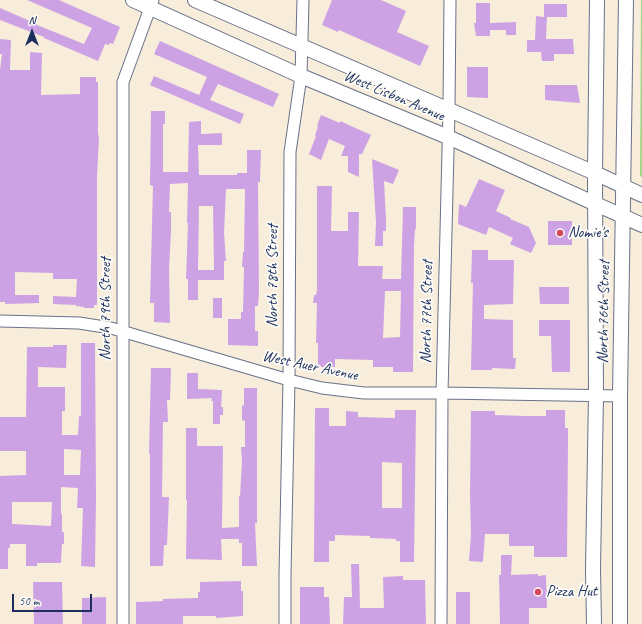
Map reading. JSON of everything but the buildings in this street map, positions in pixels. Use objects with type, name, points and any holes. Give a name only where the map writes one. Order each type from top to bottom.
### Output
[{"type":"main road","name":"West Lisbon Avenue","points":[[133,0],[152,4],[301,76],[448,137],[595,202],[642,225]]},
{"type":"main road","name":"West Lisbon Avenue","points":[[195,0],[595,173],[642,195]]},
{"type":"main road","name":"North 76th Street","points":[[594,624],[593,569],[596,395],[596,0]]},
{"type":"main road","name":"North 76th Street","points":[[620,624],[620,396],[626,0]]},
{"type":"street","name":"North 78th Street","points":[[285,624],[289,380],[290,152],[301,76],[303,0]]},
{"type":"street","name":"North 77th Street","points":[[442,624],[442,393],[449,110],[450,0]]},
{"type":"street","name":"North 79th Street","points":[[122,624],[123,82],[152,4]]},
{"type":"street","name":"West Auer Avenue","points":[[0,321],[79,323],[122,331],[289,380],[322,388],[364,393],[620,396]]},
{"type":"green space","points":[[642,0],[642,177],[640,176]]},
{"type":"place","name":"Nomie's","points":[[560,233]]},
{"type":"place","name":"Pizza Hut","points":[[538,592]]}]
